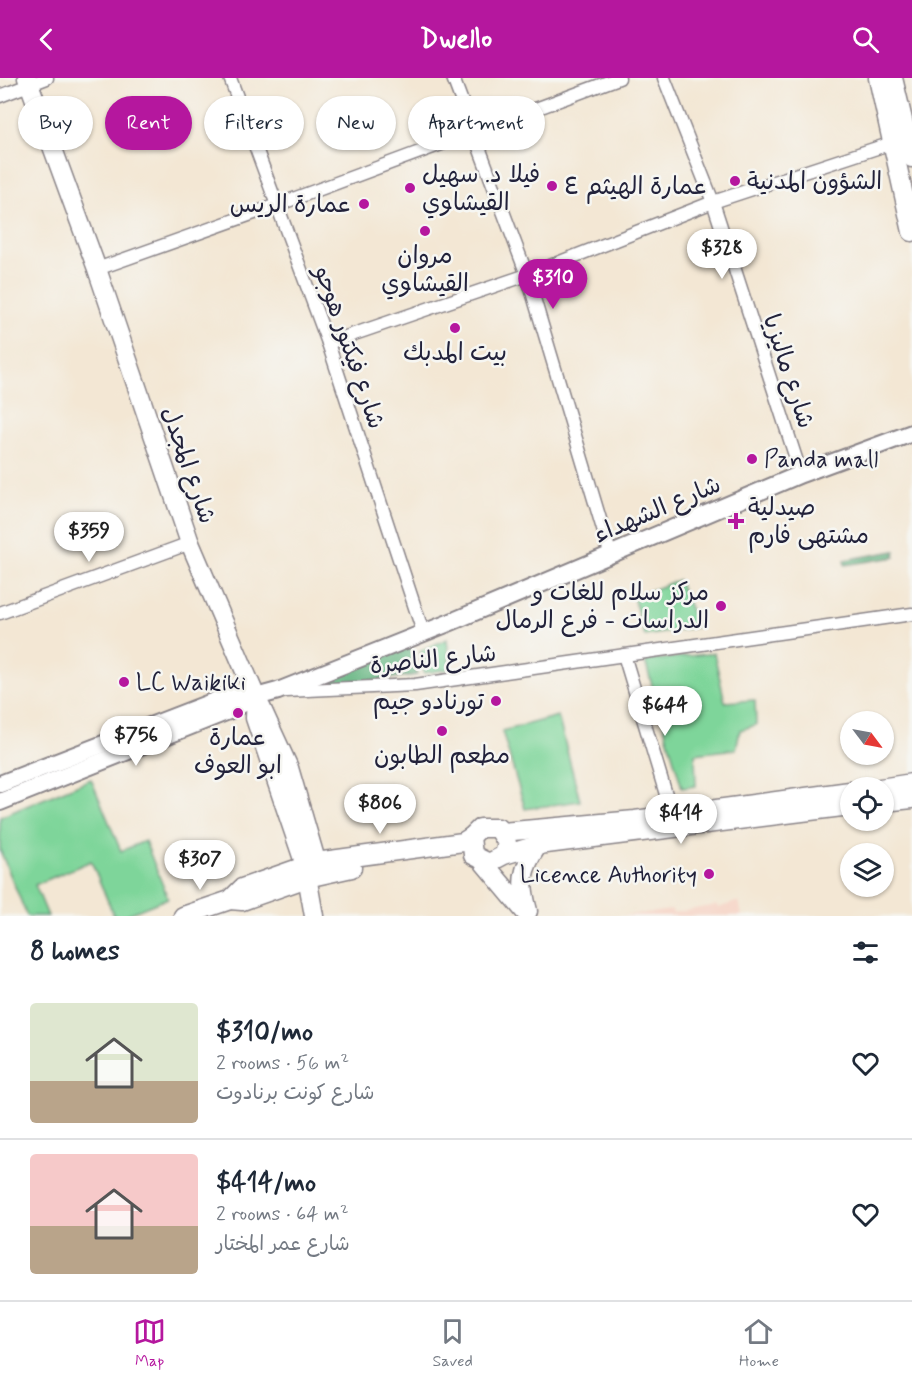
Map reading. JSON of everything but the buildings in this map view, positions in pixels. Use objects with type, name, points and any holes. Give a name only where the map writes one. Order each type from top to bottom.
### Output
[{"type":"main road","points":[[878,78],[912,232]]},
{"type":"main road","points":[[894,78],[912,158]]},
{"type":"main road","name":"شارع المجدل","points":[[28,81],[97,269],[190,543],[255,697],[255,718],[312,870]]},
{"type":"main road","points":[[894,786],[912,783]]},
{"type":"main road","points":[[312,870],[459,855],[480,861],[495,862],[504,855],[538,845],[840,794]]},
{"type":"main road","points":[[894,801],[912,799]]},
{"type":"main road","points":[[183,916],[230,900],[242,888],[312,870],[463,842],[486,826],[502,832],[840,807]]},
{"type":"main road","points":[[502,832],[507,843],[504,855],[529,914]]},
{"type":"main road","points":[[471,837],[471,849],[480,861],[529,914]]},
{"type":"main road","points":[[529,914],[521,884],[531,856],[538,845]]},
{"type":"main road","points":[[312,870],[314,916]]},
{"type":"main road","points":[[312,870],[327,916]]},
{"type":"street","points":[[0,96],[28,81],[47,78]]},
{"type":"street","name":"شارع فيكتور هوجو","points":[[230,78],[328,343],[423,632]]},
{"type":"street","points":[[453,78],[460,96]]},
{"type":"street","points":[[545,106],[619,78]]},
{"type":"street","name":"شارع ماليزيا","points":[[664,78],[713,202],[801,474]]},
{"type":"street","points":[[328,343],[527,275],[713,202],[892,143]]},
{"type":"street","points":[[97,269],[428,150]]},
{"type":"street","points":[[480,150],[527,275],[611,556]]},
{"type":"street","name":"شارع الشهداء","points":[[884,443],[912,421]]},
{"type":"street","name":"شارع الشهداء","points":[[423,632],[611,556],[801,474],[912,433]]},
{"type":"street","points":[[0,613],[190,543]]},
{"type":"street","name":"شارع الناصرة","points":[[278,691],[415,685],[912,615]]},
{"type":"street","points":[[0,802],[231,710],[255,697],[278,691],[423,632]]},
{"type":"street","points":[[624,655],[674,821]]},
{"type":"street","points":[[0,784],[225,697],[255,697]]},
{"type":"shaded area","points":[[739,901],[742,916],[621,916],[672,910],[673,913],[717,905],[718,908]]},
{"type":"green space","points":[[895,551],[895,557],[845,565],[844,560]]},
{"type":"green space","points":[[678,580],[698,627],[645,636],[633,597]]},
{"type":"green space","points":[[447,639],[450,669],[424,673],[420,651]]},
{"type":"green space","points":[[409,642],[417,675],[311,688],[308,686]]},
{"type":"green space","points":[[714,653],[725,702],[755,700],[756,725],[740,730],[736,749],[695,754],[696,786],[682,788],[645,661]]},
{"type":"green space","points":[[558,716],[580,801],[525,809],[502,731]]},
{"type":"green space","points":[[91,779],[121,851],[145,841],[168,898],[124,916],[114,916],[91,861],[35,885],[48,916],[27,916],[0,850],[0,817]]},
{"type":"place","name":"الشؤون المدنية","points":[[735,181]]},
{"type":"place","name":"عمارة الهيثم ٤","points":[[552,186]]},
{"type":"place","name":"فيلا د. سهيل القيشاوي","points":[[410,188]]},
{"type":"place","name":"عمارة الريس","points":[[364,204]]},
{"type":"place","name":"مروان القيشاوي","points":[[425,231]]},
{"type":"place","name":"بيت المدبك","points":[[455,328]]},
{"type":"place","name":"Panda mall","points":[[752,459]]},
{"type":"place","name":"صيدلية مشتهى فارم","points":[[736,521]]},
{"type":"place","name":"مركز سلام للغات و الدراسات - فرع الرمال","points":[[721,606]]},
{"type":"place","name":"LC Waikiki","points":[[124,682]]},
{"type":"place","name":"تورنادو جيم","points":[[496,701]]},
{"type":"place","name":"عمارة ابو العوف","points":[[238,713]]},
{"type":"place","name":"مطعم الطابون","points":[[442,731]]},
{"type":"place","name":"Licence Authority","points":[[709,874]]}]
